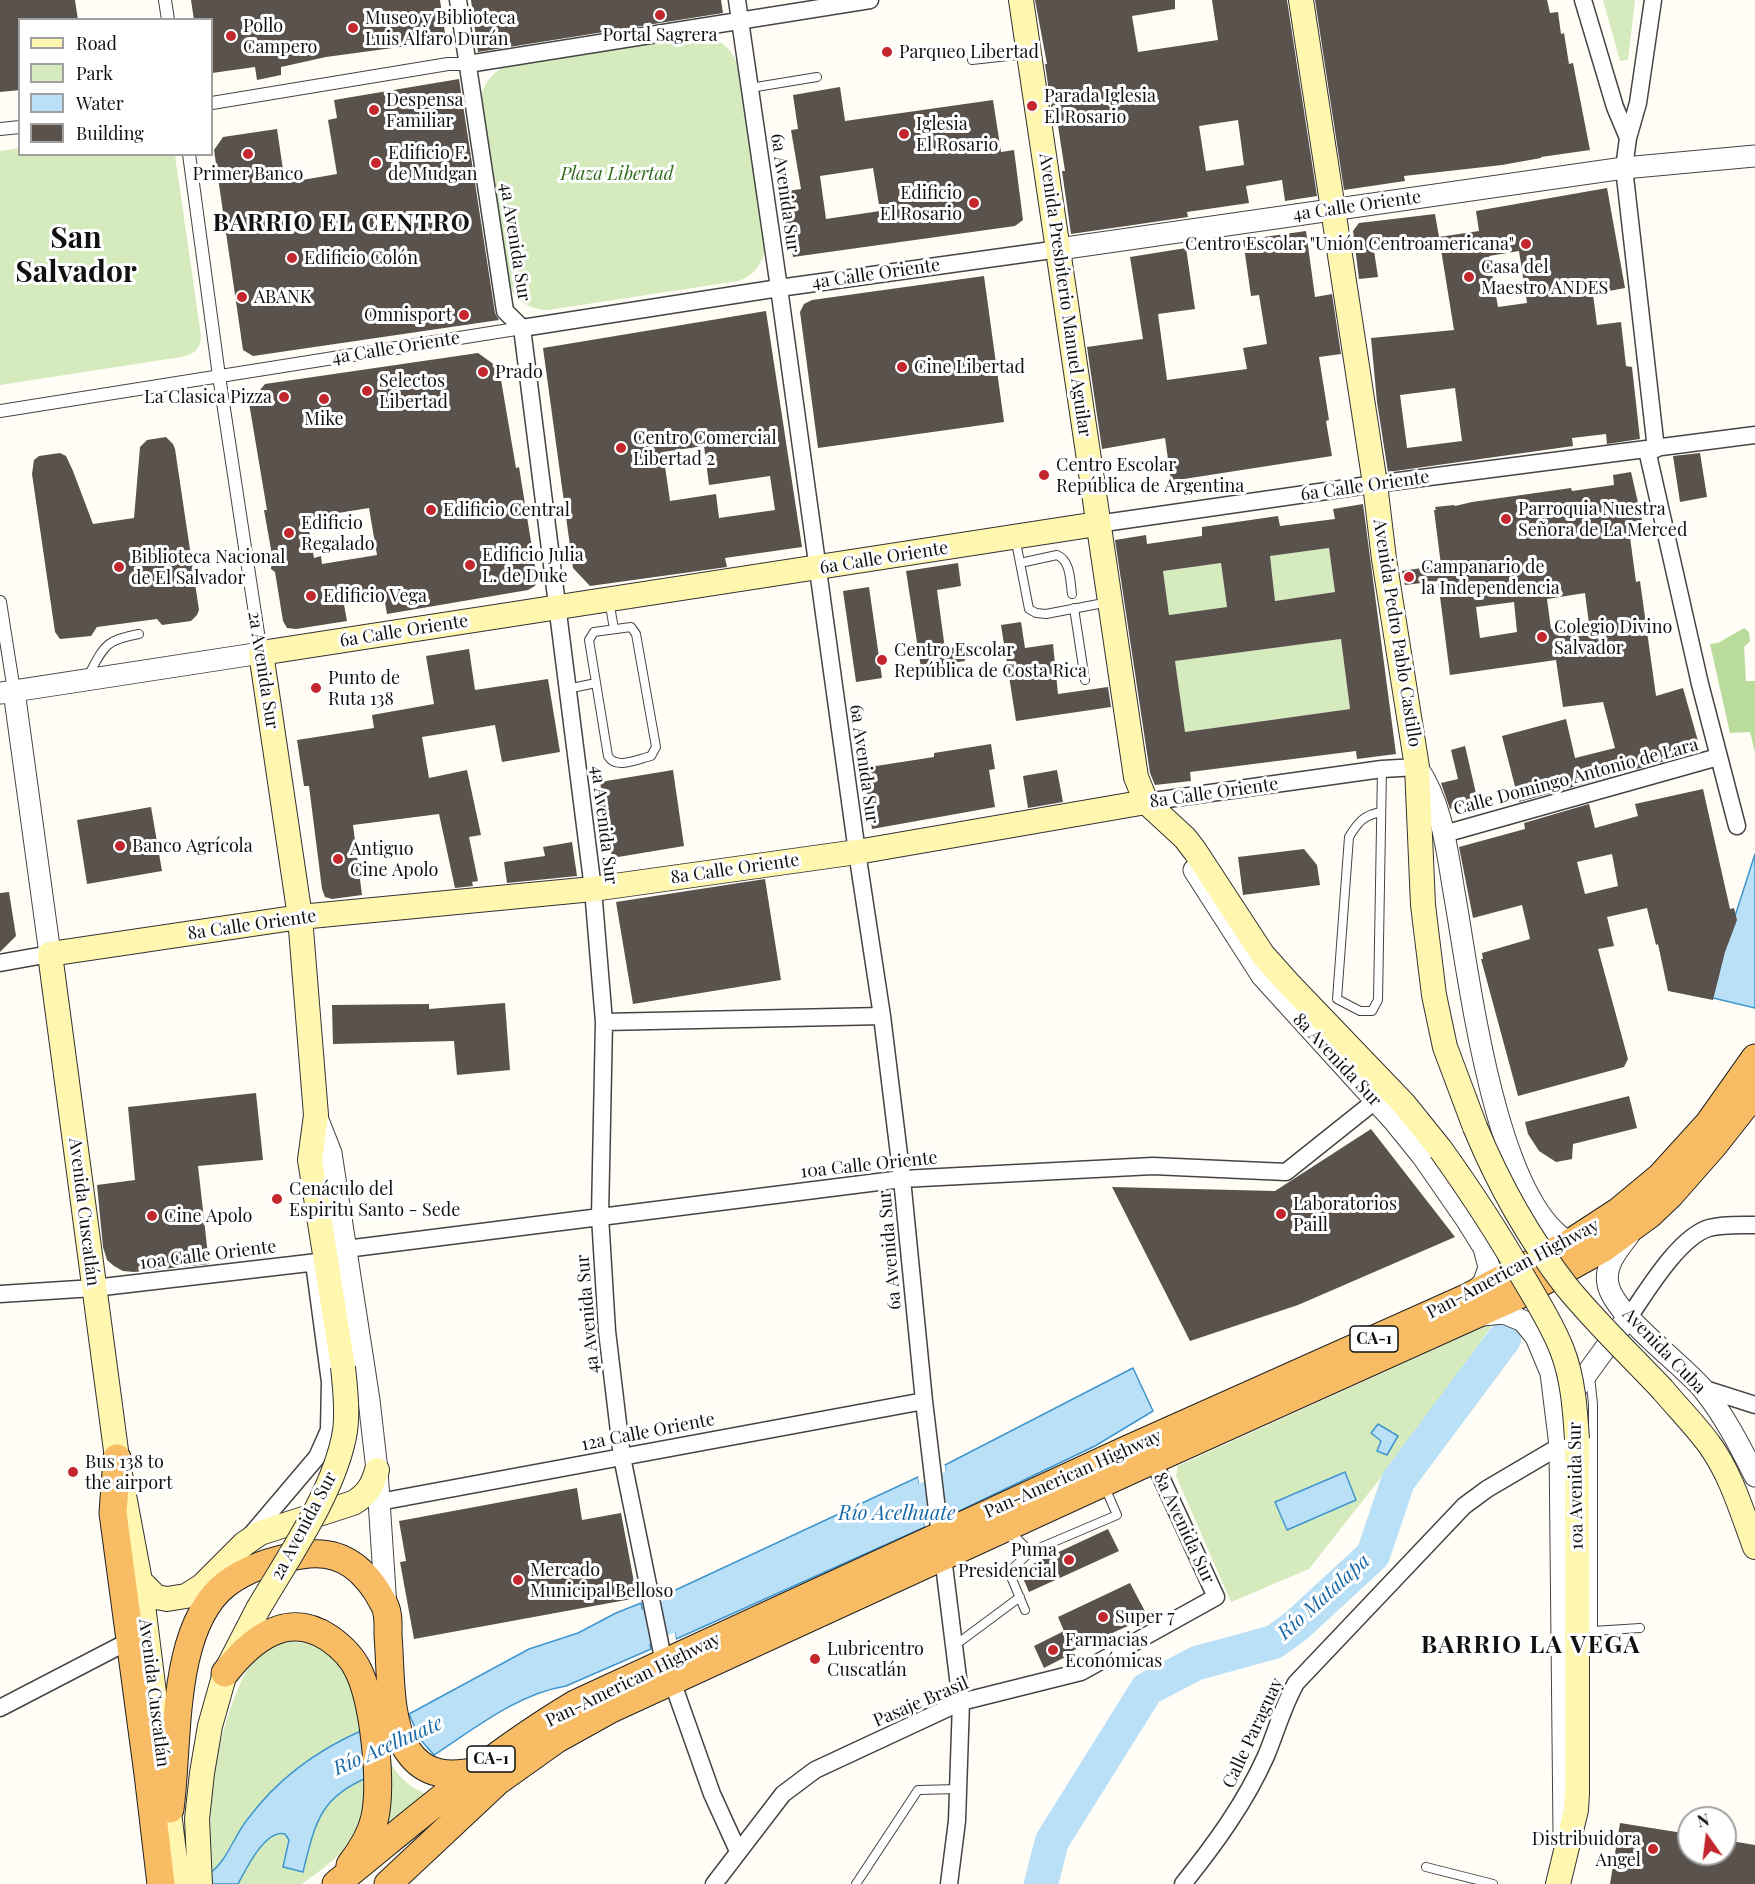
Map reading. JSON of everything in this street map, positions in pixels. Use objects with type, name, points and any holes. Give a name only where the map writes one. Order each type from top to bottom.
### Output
[{"type":"highway","name":"Pan-American Highway","points":[[940,1537],[1007,1527],[1153,1460],[1469,1307],[1619,1211],[1660,1177],[1709,1123],[1754,1061]]},
{"type":"highway","name":"Pan-American Highway","points":[[335,1884],[519,1739],[575,1704],[940,1537],[1469,1307],[1517,1296],[1567,1269],[1602,1249],[1636,1225],[1670,1195],[1742,1112],[1755,1093]]},
{"type":"highway","points":[[117,1458],[114,1513],[161,1884]]},
{"type":"highway","points":[[170,1815],[180,1688],[184,1666],[201,1617],[218,1592],[237,1577],[267,1562],[320,1553],[339,1557],[354,1564],[368,1578],[386,1608],[384,1722],[377,1774],[377,1804],[370,1832],[362,1850],[335,1884]]},
{"type":"highway","points":[[225,1673],[249,1647],[273,1631],[297,1627],[316,1631],[337,1643],[353,1661],[384,1722],[416,1761],[426,1769],[444,1775],[477,1771]]},
{"type":"highway","name":"Pan-American Highway","points":[[388,1884],[406,1875],[498,1782],[557,1739],[611,1709],[665,1663]]},
{"type":"main road","name":"Avenida Presbíterio Manuel Aguilar","points":[[1021,0],[1136,777],[1154,810]]},
{"type":"main road","name":"Avenida Pedro Pablo Castillo","points":[[1301,0],[1417,767],[1423,905],[1434,995],[1445,1047],[1475,1127],[1501,1187],[1540,1251],[1580,1302],[1663,1390]]},
{"type":"main road","name":"6a Calle Oriente","points":[[261,653],[1097,524]]},
{"type":"main road","name":"2a Avenida Sur","points":[[200,1884],[197,1819],[205,1749],[225,1673],[258,1609],[317,1507],[333,1474],[345,1430],[344,1367],[328,1258],[310,1160],[316,1115],[300,917],[261,653]]},
{"type":"main road","name":"8a Calle Oriente","points":[[50,954],[300,917],[593,889],[1154,810]]},
{"type":"main road","name":"10a Avenida Sur","points":[[1154,810],[1195,851],[1263,955],[1287,983],[1404,1104],[1441,1150],[1483,1208],[1552,1326],[1563,1350],[1574,1392],[1568,1443],[1577,1793],[1576,1810],[1558,1884]]},
{"type":"main road","name":"Avenida Cuscatlán","points":[[50,954],[117,1458],[140,1581],[178,1884]]},
{"type":"main road","name":"Avenida Cuba","points":[[1663,1390],[1709,1444],[1719,1461],[1742,1511],[1755,1547]]},
{"type":"main road","points":[[140,1581],[156,1597],[167,1599],[186,1596],[202,1586],[244,1544],[277,1527],[353,1503],[367,1492],[374,1482],[377,1470]]},
{"type":"street","points":[[165,0],[168,18]]},
{"type":"street","name":"4a Avenida Sur","points":[[458,0],[505,310],[522,328],[593,889],[604,1022],[600,1216],[607,1331],[622,1457],[665,1663],[712,1794],[738,1851]]},
{"type":"street","name":"6a Avenida Sur","points":[[737,0],[882,1016],[903,1179],[924,1401],[961,1702],[957,1821],[949,1884]]},
{"type":"street","points":[[213,103],[448,64],[468,64],[870,0]]},
{"type":"street","points":[[1583,0],[1615,107],[1628,138]]},
{"type":"street","points":[[1653,0],[1638,103],[1628,138],[1624,168],[1652,450],[1700,684],[1737,826]]},
{"type":"street","points":[[0,129],[18,127]]},
{"type":"street","name":"2a Avenida Sur","points":[[189,156],[219,376],[261,653]]},
{"type":"street","name":"4a Calle Oriente","points":[[0,411],[779,288],[1624,168],[1755,156]]},
{"type":"street","name":"6a Calle Oriente","points":[[1097,524],[1375,484],[1755,435]]},
{"type":"street","name":"Avenida Cuscatlán","points":[[0,602],[7,692],[50,954]]},
{"type":"street","name":"6a Calle Oriente","points":[[7,692],[261,653]]},
{"type":"street","name":"Calle Domingo Antonio de Lara","points":[[1444,834],[1719,757]]},
{"type":"street","name":"8a Calle Oriente","points":[[1154,810],[1382,769],[1417,767]]},
{"type":"street","name":"Avenida Pedro Pablo Castillo","points":[[1417,767],[1428,783],[1444,834],[1487,1076],[1507,1147],[1517,1173],[1548,1226],[1570,1243]]},
{"type":"street","name":"8a Avenida Sur","points":[[1154,810],[1253,965],[1273,990],[1376,1101],[1423,1157],[1462,1213],[1484,1248],[1489,1267],[1469,1307]]},
{"type":"street","points":[[0,963],[50,954]]},
{"type":"street","points":[[604,1022],[882,1016]]},
{"type":"street","name":"10a Calle Oriente","points":[[0,1294],[94,1288],[328,1258],[600,1216],[903,1179],[1153,1166],[1287,1172],[1376,1101]]},
{"type":"street","points":[[1462,1213],[1476,1226],[1484,1228],[1505,1219],[1518,1207],[1520,1197],[1517,1173]]},
{"type":"street","name":"Avenida Cuba","points":[[1636,1225],[1610,1265],[1607,1279],[1611,1293],[1629,1317],[1702,1388],[1722,1415],[1755,1476]]},
{"type":"street","points":[[1557,1413],[1678,1250],[1690,1238],[1709,1228],[1726,1225],[1755,1225]]},
{"type":"street","name":"2a Avenida Sur","points":[[328,1258],[369,1400],[377,1470],[386,1608]]},
{"type":"street","name":"2a Avenida Sur","points":[[244,1544],[317,1457],[329,1430],[328,1258]]},
{"type":"street","name":"10a Avenida Sur","points":[[1469,1307],[1504,1313],[1528,1326],[1536,1337],[1551,1373],[1557,1413],[1568,1443]]},
{"type":"street","points":[[1702,1388],[1755,1405]]},
{"type":"street","name":"12a Calle Oriente","points":[[379,1502],[924,1401]]},
{"type":"street","name":"Calle Paraguay","points":[[1183,1884],[1240,1806],[1266,1757],[1296,1683],[1464,1506],[1487,1489],[1568,1443]]},
{"type":"street","name":"8a Avenida Sur","points":[[1153,1460],[1216,1597]]},
{"type":"street","name":"Pasaje Brasil","points":[[714,1884],[783,1794],[815,1770],[961,1702],[1081,1672],[1216,1597]]},
{"type":"street","points":[[0,1708],[129,1641]]},
{"type":"lane","points":[[972,60],[1029,53]]},
{"type":"lane","points":[[750,88],[817,77]]},
{"type":"lane","points":[[1015,537],[1029,609],[1036,613],[1046,614],[1110,602]]},
{"type":"lane","points":[[1020,563],[1057,555],[1063,558],[1066,562],[1072,594]]},
{"type":"lane","points":[[609,600],[614,629]]},
{"type":"lane","points":[[1074,608],[1085,680]]},
{"type":"lane","points":[[631,627],[636,634],[656,747],[651,756],[617,764],[611,761],[608,756],[596,683],[589,640],[594,633],[631,627]]},
{"type":"lane","points":[[86,680],[106,645],[118,637],[139,634]]},
{"type":"lane","points":[[567,689],[596,683]]},
{"type":"lane","points":[[1381,812],[1367,815],[1357,824],[1349,837],[1337,999],[1360,1011],[1372,1011],[1378,1000],[1382,769]]},
{"type":"lane","points":[[1589,1370],[1593,1404],[1593,1631],[1640,1628]]},
{"type":"lane","points":[[1025,1610],[1009,1572],[1030,1552],[1117,1515],[1103,1483]]},
{"type":"lane","points":[[1007,1527],[1030,1552]]},
{"type":"lane","points":[[954,1646],[1020,1597]]},
{"type":"lane","points":[[856,1884],[918,1790],[958,1789]]},
{"type":"lane","points":[[1426,1867],[1493,1884]]},
{"type":"green space","points":[[1603,0],[1635,0],[1628,60],[1620,61]]},
{"type":"green space","name":"Plaza Libertad","points":[[696,36],[717,40],[727,48],[738,66],[765,246],[763,258],[757,268],[749,276],[738,281],[548,310],[536,309],[526,304],[510,288],[481,101],[486,83],[499,70],[511,64]]},
{"type":"green space","points":[[18,148],[18,156],[175,156],[201,336],[196,351],[181,357],[0,385],[0,151]]},
{"type":"green space","points":[[1329,548],[1335,592],[1275,601],[1270,556]]},
{"type":"green space","points":[[1221,563],[1227,607],[1169,615],[1163,571]]},
{"type":"green space","points":[[1744,628],[1749,632],[1750,641],[1744,647],[1746,681],[1755,681],[1755,753],[1750,732],[1730,733],[1710,644],[1718,643]]},
{"type":"green space","points":[[1341,639],[1350,709],[1185,732],[1175,661]]},
{"type":"green space","points":[[1490,1324],[1491,1327],[1405,1447],[1309,1569],[1231,1602],[1176,1476],[1178,1466]]},
{"type":"green space","points":[[291,1642],[309,1644],[323,1650],[334,1659],[349,1684],[363,1730],[314,1757],[271,1792],[242,1826],[226,1855],[210,1873],[213,1783],[221,1741],[235,1696],[246,1673],[257,1658],[269,1649]]},
{"type":"green space","points":[[388,1758],[404,1780],[427,1794],[378,1836]]},
{"type":"green space","points":[[369,1777],[364,1812],[356,1832],[340,1854],[325,1867],[302,1884],[238,1884],[259,1849],[274,1835],[281,1834],[288,1837],[289,1844],[303,1871],[311,1839],[329,1803],[352,1785]]},
{"type":"water","points":[[1755,854],[1755,1008],[1709,997]]},
{"type":"water","name":"Río Acelhuate","points":[[1133,1368],[1153,1411],[1095,1446],[951,1515],[945,1465]]},
{"type":"water","points":[[1378,1424],[1398,1436],[1387,1455],[1377,1451],[1381,1441],[1371,1433]]},
{"type":"water","points":[[1345,1472],[1356,1500],[1287,1530],[1275,1502]]},
{"type":"water","name":"Río Acelhuate","points":[[918,1477],[925,1527],[676,1639],[667,1594]]},
{"type":"water","name":"Río Acelhuate","points":[[641,1603],[651,1649],[566,1686],[530,1696],[513,1704],[434,1755],[420,1739],[409,1714],[529,1649],[578,1633]]},
{"type":"water","name":"Río Acelhuate","points":[[363,1730],[369,1777],[352,1785],[329,1803],[316,1826],[303,1872],[283,1867],[289,1840],[285,1834],[278,1834],[271,1837],[257,1851],[238,1884],[212,1884],[210,1873],[226,1855],[242,1826],[271,1791],[314,1756]]},
{"type":"pier","points":[[945,1465],[951,1515],[949,1516],[942,1466]]},
{"type":"pier","points":[[921,1476],[928,1526],[925,1527],[918,1477]]},
{"type":"pier","points":[[666,1594],[676,1639],[673,1640],[664,1595]]},
{"type":"building","points":[[0,0],[75,0],[78,18],[18,18],[18,90],[0,92]]},
{"type":"building","points":[[191,0],[440,0],[445,33],[437,42],[326,57],[281,67],[281,75],[257,80],[255,67],[213,73],[213,18],[194,18]]},
{"type":"building","points":[[471,0],[721,0],[723,13],[478,52]]},
{"type":"building","points":[[1035,0],[1175,0],[1175,9],[1132,16],[1138,52],[1218,40],[1212,0],[1287,0],[1317,196],[1285,201],[1282,180],[1246,186],[1249,203],[1187,212],[1188,217],[1071,234],[1062,171],[1065,171],[1058,126],[1054,126],[1045,64],[1047,64]],"holes":[[[1238,120],[1244,165],[1206,171],[1199,126]]]},
{"type":"building","points":[[1315,0],[1547,0],[1550,13],[1558,12],[1569,64],[1573,63],[1590,150],[1502,165],[1404,176],[1405,181],[1344,190]]},
{"type":"building","points":[[459,79],[495,313],[499,320],[253,356],[243,350],[214,150],[223,137],[277,129],[285,183],[337,174],[328,120],[337,118],[334,100]]},
{"type":"building","points":[[840,87],[845,121],[993,100],[1001,152],[1014,150],[1023,220],[1015,226],[793,257],[780,192],[801,189],[791,130],[798,129],[793,95]],"holes":[[[873,168],[880,211],[826,219],[820,176]]]},
{"type":"building","points":[[1607,188],[1625,288],[1593,294],[1597,325],[1621,322],[1626,366],[1632,367],[1640,439],[1607,444],[1606,434],[1572,438],[1573,446],[1388,472],[1377,402],[1371,338],[1454,330],[1439,237],[1479,231],[1476,211]],"holes":[[[1519,251],[1527,303],[1498,307],[1489,256]],[[1455,388],[1462,441],[1407,448],[1400,395]]]},
{"type":"building","points":[[1435,214],[1439,237],[1373,244],[1378,277],[1359,279],[1353,231],[1359,223]]},
{"type":"building","points":[[1306,231],[1315,297],[1332,294],[1341,354],[1319,357],[1332,456],[1171,481],[1165,438],[1102,449],[1087,347],[1143,339],[1130,257],[1186,248],[1195,309],[1158,314],[1167,380],[1247,369],[1243,348],[1267,344],[1259,295],[1251,296],[1243,240]]},
{"type":"building","name":"Cine Libertad","points":[[984,276],[1004,422],[818,448],[800,312],[804,304],[812,300]]},
{"type":"building","name":"Centro Comercial Libertad 2","points":[[766,311],[802,547],[725,558],[727,567],[590,586],[573,568],[543,348]],"holes":[[[704,446],[709,485],[770,476],[775,510],[719,518],[716,494],[670,501],[663,452]]]},
{"type":"building","points":[[478,353],[499,368],[516,468],[519,467],[537,579],[535,586],[528,590],[387,614],[383,592],[343,599],[347,621],[296,629],[287,628],[283,621],[275,572],[271,569],[272,555],[264,510],[267,510],[249,403],[265,384]],"holes":[[[369,508],[377,555],[322,564],[321,556],[314,558],[307,518]]]},
{"type":"building","name":"Biblioteca Nacional de El Salvador","points":[[166,437],[175,449],[199,610],[197,615],[191,621],[162,625],[157,619],[97,627],[91,636],[60,639],[55,632],[32,474],[34,460],[39,456],[60,453],[66,456],[93,524],[134,518],[140,447],[147,440]]},
{"type":"building","points":[[1700,453],[1707,497],[1680,502],[1673,456]]},
{"type":"building","points":[[1631,472],[1642,520],[1628,522],[1636,582],[1640,581],[1656,696],[1683,688],[1698,741],[1681,745],[1683,756],[1519,802],[1502,736],[1566,719],[1575,758],[1615,748],[1603,702],[1563,707],[1556,660],[1450,675],[1438,581],[1405,585],[1402,571],[1441,565],[1435,507],[1571,488],[1572,491],[1614,485],[1613,475]],"holes":[[[1585,593],[1589,624],[1551,629],[1547,599]],[[1514,602],[1517,632],[1480,638],[1476,607]]]},
{"type":"building","points":[[1363,504],[1396,754],[1357,759],[1356,751],[1190,772],[1191,781],[1155,785],[1150,773],[1115,540],[1146,535],[1147,544],[1202,536],[1202,527],[1278,516],[1280,526],[1335,519],[1333,509]],"holes":[[[1329,548],[1335,592],[1275,601],[1270,556]],[[1221,563],[1227,607],[1169,615],[1163,571]],[[1341,639],[1350,709],[1185,732],[1175,661]]]},
{"type":"building","points":[[958,563],[961,586],[937,590],[945,649],[963,646],[965,661],[921,668],[906,571]]},
{"type":"building","points":[[869,587],[882,678],[856,682],[843,591]]},
{"type":"building","points":[[1021,622],[1025,648],[1053,644],[1058,694],[1108,687],[1111,707],[1016,721],[1001,625]]},
{"type":"building","points":[[469,649],[475,690],[548,679],[560,752],[502,762],[495,725],[422,737],[429,778],[467,770],[481,835],[469,837],[478,881],[472,882],[473,886],[455,888],[439,814],[353,825],[362,895],[332,899],[325,897],[322,889],[309,786],[304,786],[297,740],[374,728],[372,715],[434,704],[426,656]]},
{"type":"building","points":[[991,744],[995,769],[989,770],[995,807],[872,829],[863,768],[934,757],[934,753]]},
{"type":"building","points":[[1465,746],[1478,802],[1450,809],[1441,783],[1458,779],[1451,750]]},
{"type":"building","points":[[673,770],[684,846],[612,858],[600,782]]},
{"type":"building","points":[[1057,770],[1063,802],[1028,808],[1023,776]]},
{"type":"building","points":[[1703,789],[1730,909],[1734,908],[1737,920],[1725,952],[1713,1000],[1668,991],[1658,944],[1656,945],[1647,908],[1607,917],[1614,946],[1598,949],[1628,1059],[1624,1067],[1518,1096],[1481,959],[1483,959],[1482,953],[1530,939],[1522,905],[1473,918],[1459,847],[1525,829],[1524,823],[1589,804],[1595,828],[1638,816],[1635,804]],"holes":[[[1612,854],[1618,886],[1585,894],[1577,862]]]},
{"type":"building","name":"Banco Agrícola","points":[[151,807],[162,871],[87,884],[77,820]]},
{"type":"building","points":[[572,842],[577,876],[507,883],[504,862],[545,856],[543,847]]},
{"type":"building","points":[[1304,849],[1317,865],[1320,885],[1243,895],[1238,857]]},
{"type":"building","points":[[765,879],[781,980],[633,1004],[616,902]]},
{"type":"building","points":[[9,892],[16,936],[0,952],[0,893]]},
{"type":"building","points":[[505,1003],[510,1070],[457,1075],[454,1041],[333,1044],[332,1005],[429,1004],[429,1009]]},
{"type":"building","points":[[256,1093],[263,1160],[198,1166],[209,1264],[134,1272],[123,1271],[114,1266],[107,1260],[103,1247],[97,1185],[135,1180],[128,1107]]},
{"type":"building","points":[[1629,1096],[1637,1128],[1573,1144],[1572,1159],[1556,1162],[1539,1151],[1528,1134],[1525,1122]]},
{"type":"building","name":"Laboratorios Paill","points":[[1371,1129],[1455,1237],[1298,1305],[1190,1341],[1112,1187],[1275,1191]]},
{"type":"building","name":"Mercado Municipal Belloso","points":[[577,1488],[582,1520],[621,1513],[637,1598],[414,1639],[400,1562],[406,1561],[399,1521]]},
{"type":"building","name":"Puma Presidencial","points":[[1108,1529],[1119,1551],[1029,1592],[1020,1571],[1022,1569]]},
{"type":"building","name":"Super 7","points":[[1130,1583],[1148,1617],[1070,1652],[1071,1654],[1044,1668],[1034,1646],[1064,1631],[1058,1617]]},
{"type":"building","name":"Distribuidora Angel","points":[[1620,1823],[1677,1832],[1677,1866],[1737,1866],[1737,1842],[1755,1845],[1755,1884],[1610,1884]]},
{"type":"waterway","name":"Río Matalapa","points":[[1041,1884],[1052,1841],[1147,1689],[1197,1663],[1274,1642],[1296,1626],[1373,1555],[1398,1481],[1504,1339]]},
{"type":"waterway","name":"Río Acelhuate","points":[[878,1522],[990,1469]]},
{"type":"waterway","name":"Río Acelhuate","points":[[602,1646],[715,1596]]},
{"type":"place","name":"Portal Sagrera","points":[[660,15]]},
{"type":"place","name":"Museo y Biblioteca Luis Alfaro Durán","points":[[353,28]]},
{"type":"place","name":"Pollo Campero","points":[[231,36]]},
{"type":"place","name":"Parqueo Libertad","points":[[887,52]]},
{"type":"place","name":"Parada Iglesia El Rosario","points":[[1032,106]]},
{"type":"place","name":"Despensa Familiar","points":[[374,110]]},
{"type":"place","name":"Iglesia El Rosario","points":[[904,134]]},
{"type":"place","name":"Primer Banco","points":[[248,154]]},
{"type":"place","name":"Edificio F. de Mudgan","points":[[376,163]]},
{"type":"place","name":"Edificio El Rosario","points":[[974,203]]},
{"type":"place","name":"Centro Escolar \"Unión Centroamericana\"","points":[[1526,244]]},
{"type":"place","name":"Edificio Colón","points":[[292,258]]},
{"type":"place","name":"Casa del Maestro ANDES","points":[[1469,277]]},
{"type":"place","name":"ABANK","points":[[242,297]]},
{"type":"place","name":"Omnisport","points":[[464,315]]},
{"type":"place","name":"Cine Libertad","points":[[902,367]]},
{"type":"place","name":"Prado","points":[[483,372]]},
{"type":"place","name":"Selectos Libertad","points":[[367,391]]},
{"type":"place","name":"La Clasica Pizza","points":[[284,397]]},
{"type":"place","name":"Mike","points":[[324,399]]},
{"type":"place","name":"Centro Comercial Libertad 2","points":[[621,448]]},
{"type":"place","name":"Centro Escolar República de Argentina","points":[[1044,475]]},
{"type":"place","name":"Edificio Central","points":[[431,510]]},
{"type":"place","name":"Parroquia Nuestra Señora de La Merced","points":[[1506,519]]},
{"type":"place","name":"Edificio Regalado","points":[[289,533]]},
{"type":"place","name":"Edificio Julia L. de Duke","points":[[470,565]]},
{"type":"place","name":"Biblioteca Nacional de El Salvador","points":[[119,567]]},
{"type":"place","name":"Campanario de la Independencia","points":[[1409,577]]},
{"type":"place","name":"Edificio Vega","points":[[311,596]]},
{"type":"place","name":"Colegio Divino Salvador","points":[[1542,637]]},
{"type":"place","name":"Centro Escolar República de Costa Rica","points":[[882,660]]},
{"type":"place","name":"Punto de Ruta 138","points":[[316,688]]},
{"type":"place","name":"Banco Agrícola","points":[[120,846]]},
{"type":"place","name":"Antiguo Cine Apolo","points":[[338,859]]},
{"type":"place","name":"Cenáculo del Espiritu Santo - Sede","points":[[277,1199]]},
{"type":"place","name":"Laboratorios Paill","points":[[1281,1214]]},
{"type":"place","name":"Cine Apolo","points":[[152,1216]]},
{"type":"place","name":"Bus 138 to the airport","points":[[73,1472]]},
{"type":"place","name":"Puma Presidencial","points":[[1069,1560]]},
{"type":"place","name":"Mercado Municipal Belloso","points":[[518,1580]]},
{"type":"place","name":"Super 7","points":[[1103,1617]]},
{"type":"place","name":"Farmacias Económicas","points":[[1053,1650]]},
{"type":"place","name":"Lubricentro Cuscatlán","points":[[815,1659]]},
{"type":"place","name":"Distribuidora Angel","points":[[1653,1849]]},
{"type":"district","name":"BARRIO EL CENTRO","points":[[342,224]]},
{"type":"district","name":"San Salvador","points":[[76,256]]},
{"type":"district","name":"BARRIO LA VEGA","points":[[1531,1646]]}]
